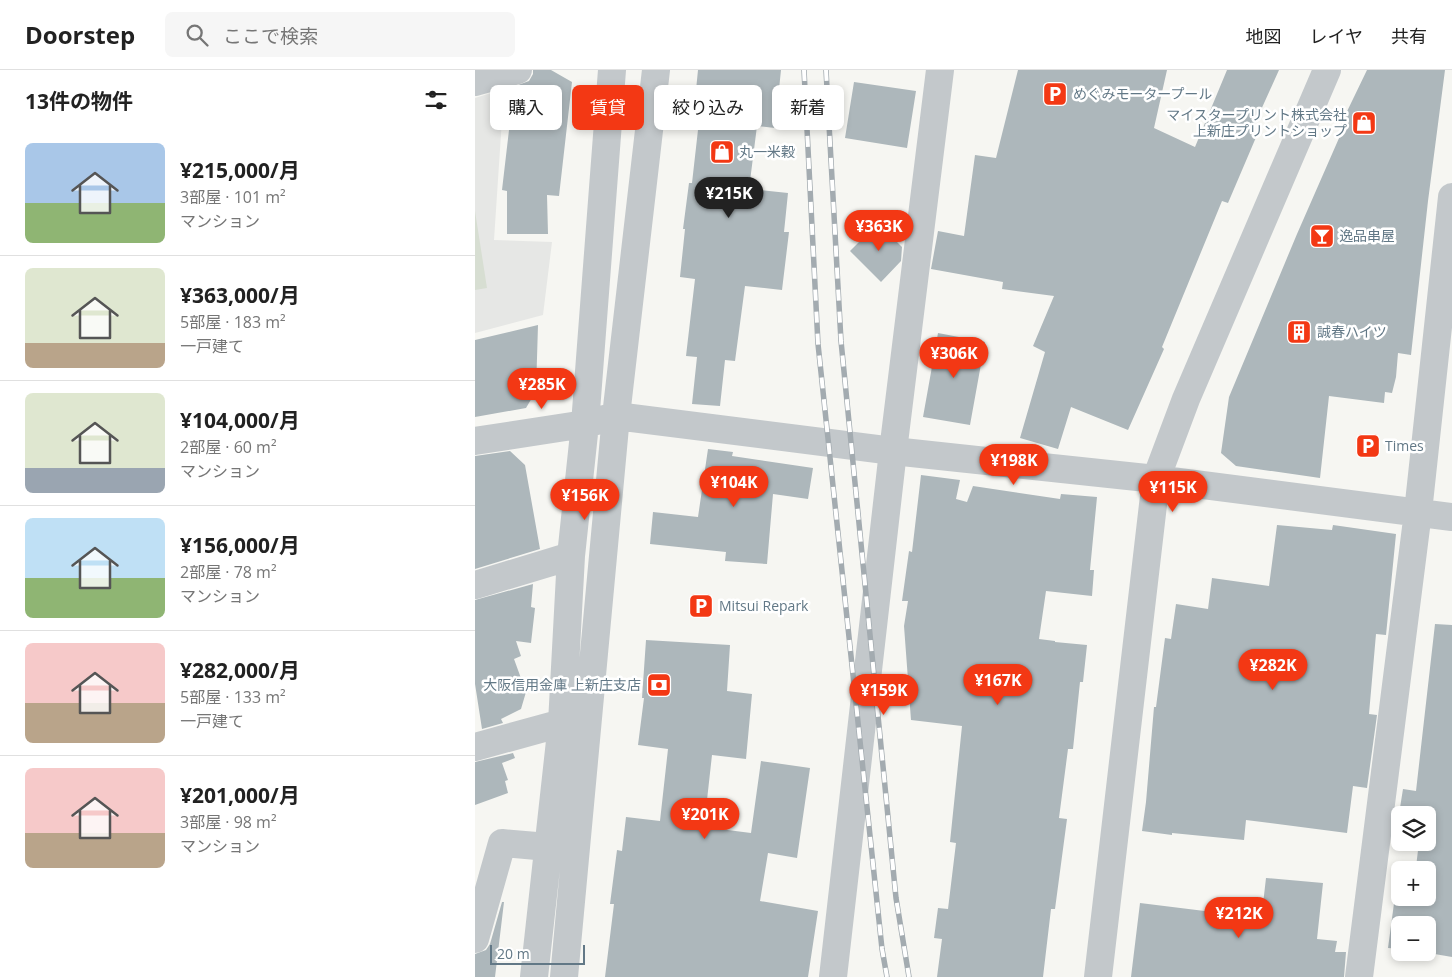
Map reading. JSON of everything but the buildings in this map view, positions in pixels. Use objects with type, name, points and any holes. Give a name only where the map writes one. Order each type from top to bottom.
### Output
[{"type":"street","points":[[475,82],[518,70]]},
{"type":"street","points":[[534,977],[562,723],[571,556],[585,424],[612,70]]},
{"type":"street","points":[[564,977],[616,416],[656,70]]},
{"type":"street","points":[[833,977],[893,451],[940,70]]},
{"type":"street","points":[[1098,977],[1156,480],[1187,399],[1327,70]]},
{"type":"street","points":[[1359,977],[1418,512],[1452,197]]},
{"type":"street","points":[[475,441],[585,424],[616,416],[893,451],[1156,480],[1452,517]]},
{"type":"street","points":[[475,585],[571,556]]},
{"type":"street","points":[[475,747],[562,723]]},
{"type":"street","points":[[475,939],[502,843],[548,847]]},
{"type":"shaded area","points":[[490,93],[490,130],[501,130],[494,240],[552,242],[543,315],[475,333],[475,98]]},
{"type":"shaded area","points":[[475,211],[487,288],[475,290]]},
{"type":"railway","points":[[804,70],[818,344],[882,949],[887,977]]},
{"type":"railway","points":[[826,70],[841,341],[896,898],[909,977]]},
{"type":"place","name":"めぐみモータープール","points":[[1055,94]]},
{"type":"place","name":"マイスタープリント株式会社 上新庄プリントショップ","points":[[1364,123]]},
{"type":"place","name":"丸一米穀","points":[[722,152]]},
{"type":"place","name":"逸品串屋","points":[[1322,236]]},
{"type":"place","name":"誠春ハイツ","points":[[1299,332]]},
{"type":"place","name":"Times","points":[[1368,446]]},
{"type":"place","name":"Mitsui Repark","points":[[701,606]]},
{"type":"place","name":"大阪信用金庫 上新庄支店","points":[[659,685]]}]
